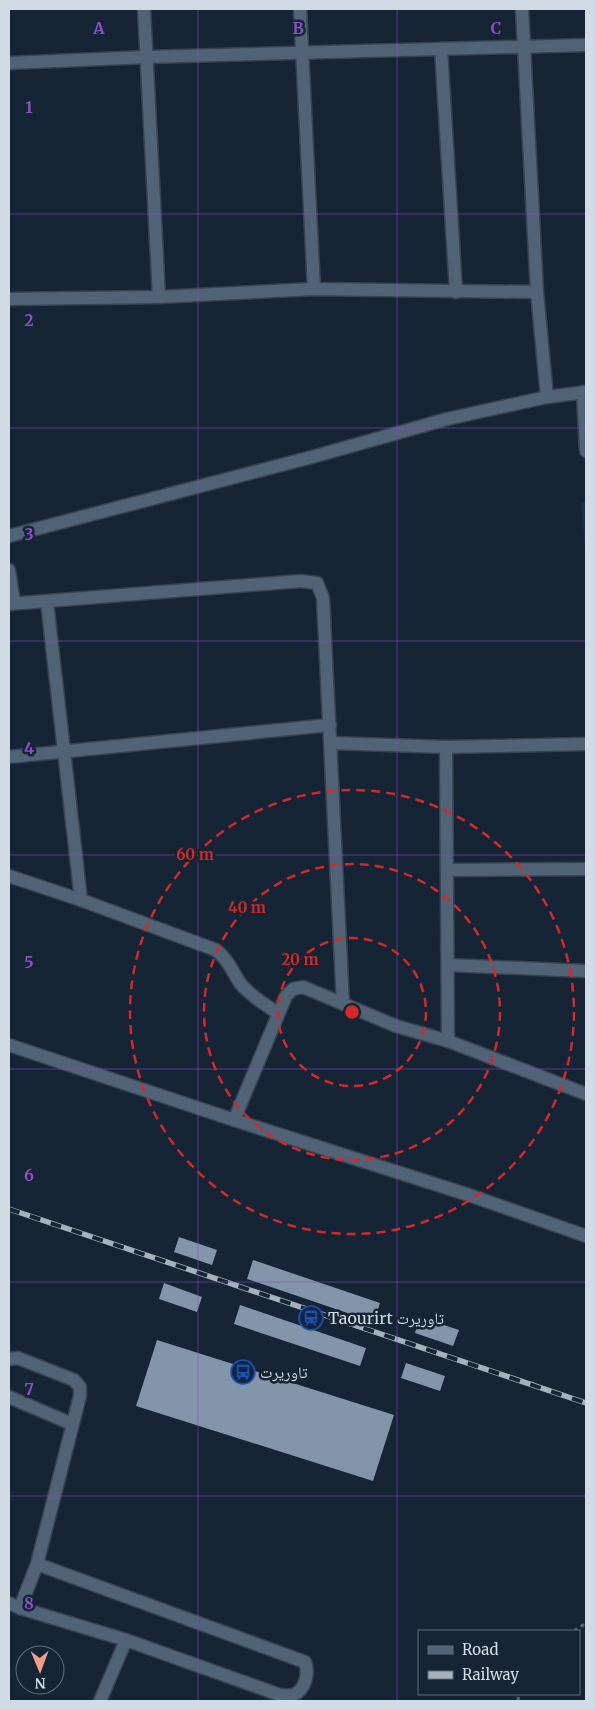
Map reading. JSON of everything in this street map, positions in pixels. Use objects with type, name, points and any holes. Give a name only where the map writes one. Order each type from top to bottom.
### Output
[{"type":"street","points":[[144,9],[159,297]]},
{"type":"street","points":[[300,9],[314,289]]},
{"type":"street","points":[[522,9],[537,292],[547,397]]},
{"type":"street","points":[[9,63],[146,57],[586,45]]},
{"type":"street","points":[[441,49],[456,292]]},
{"type":"street","points":[[9,299],[159,297],[314,289],[537,292]]},
{"type":"street","points":[[9,536],[312,457],[447,419],[547,397],[585,392],[586,451]]},
{"type":"street","points":[[9,570],[11,604],[301,581],[318,583],[324,598],[344,1004]]},
{"type":"street","points":[[47,602],[81,900]]},
{"type":"street","points":[[9,757],[330,725]]},
{"type":"street","points":[[331,743],[446,747],[586,744]]},
{"type":"street","points":[[446,747],[448,1041]]},
{"type":"street","points":[[447,870],[586,869]]},
{"type":"street","points":[[9,876],[81,900],[216,950],[231,966],[240,983],[277,1013]]},
{"type":"street","points":[[448,965],[586,971]]},
{"type":"street","points":[[234,1120],[277,1013],[286,996],[293,989],[303,987],[396,1026],[448,1041],[586,1094]]},
{"type":"street","points":[[9,1045],[234,1120],[469,1195],[584,1236],[586,1222]]},
{"type":"street","points":[[9,1359],[18,1358],[74,1380],[80,1387],[80,1396],[37,1564],[14,1606],[126,1640],[280,1695],[292,1695],[303,1686],[308,1669],[305,1662],[37,1564]]},
{"type":"street","points":[[9,1397],[72,1424]]},
{"type":"street","points":[[100,1701],[126,1640]]},
{"type":"path","points":[[576,1630],[586,1623]]},
{"type":"shaded area","points":[[586,501],[586,560],[581,503]]},
{"type":"building","points":[[179,1237],[217,1250],[212,1265],[174,1252]]},
{"type":"building","points":[[253,1260],[380,1303],[374,1322],[247,1279]]},
{"type":"building","points":[[164,1283],[202,1297],[197,1312],[159,1299]]},
{"type":"building","points":[[240,1305],[366,1348],[360,1366],[234,1324]]},
{"type":"building","points":[[420,1317],[459,1330],[453,1346],[415,1333]]},
{"type":"building","points":[[157,1340],[394,1415],[373,1481],[136,1406]]},
{"type":"building","points":[[406,1363],[445,1376],[440,1391],[401,1378]]},
{"type":"railway","points":[[9,1209],[586,1403]]},
{"type":"place","name":"Taourirt تاوريرت","points":[[311,1318]]},
{"type":"place","name":"تاوريرت","points":[[243,1372]]}]
